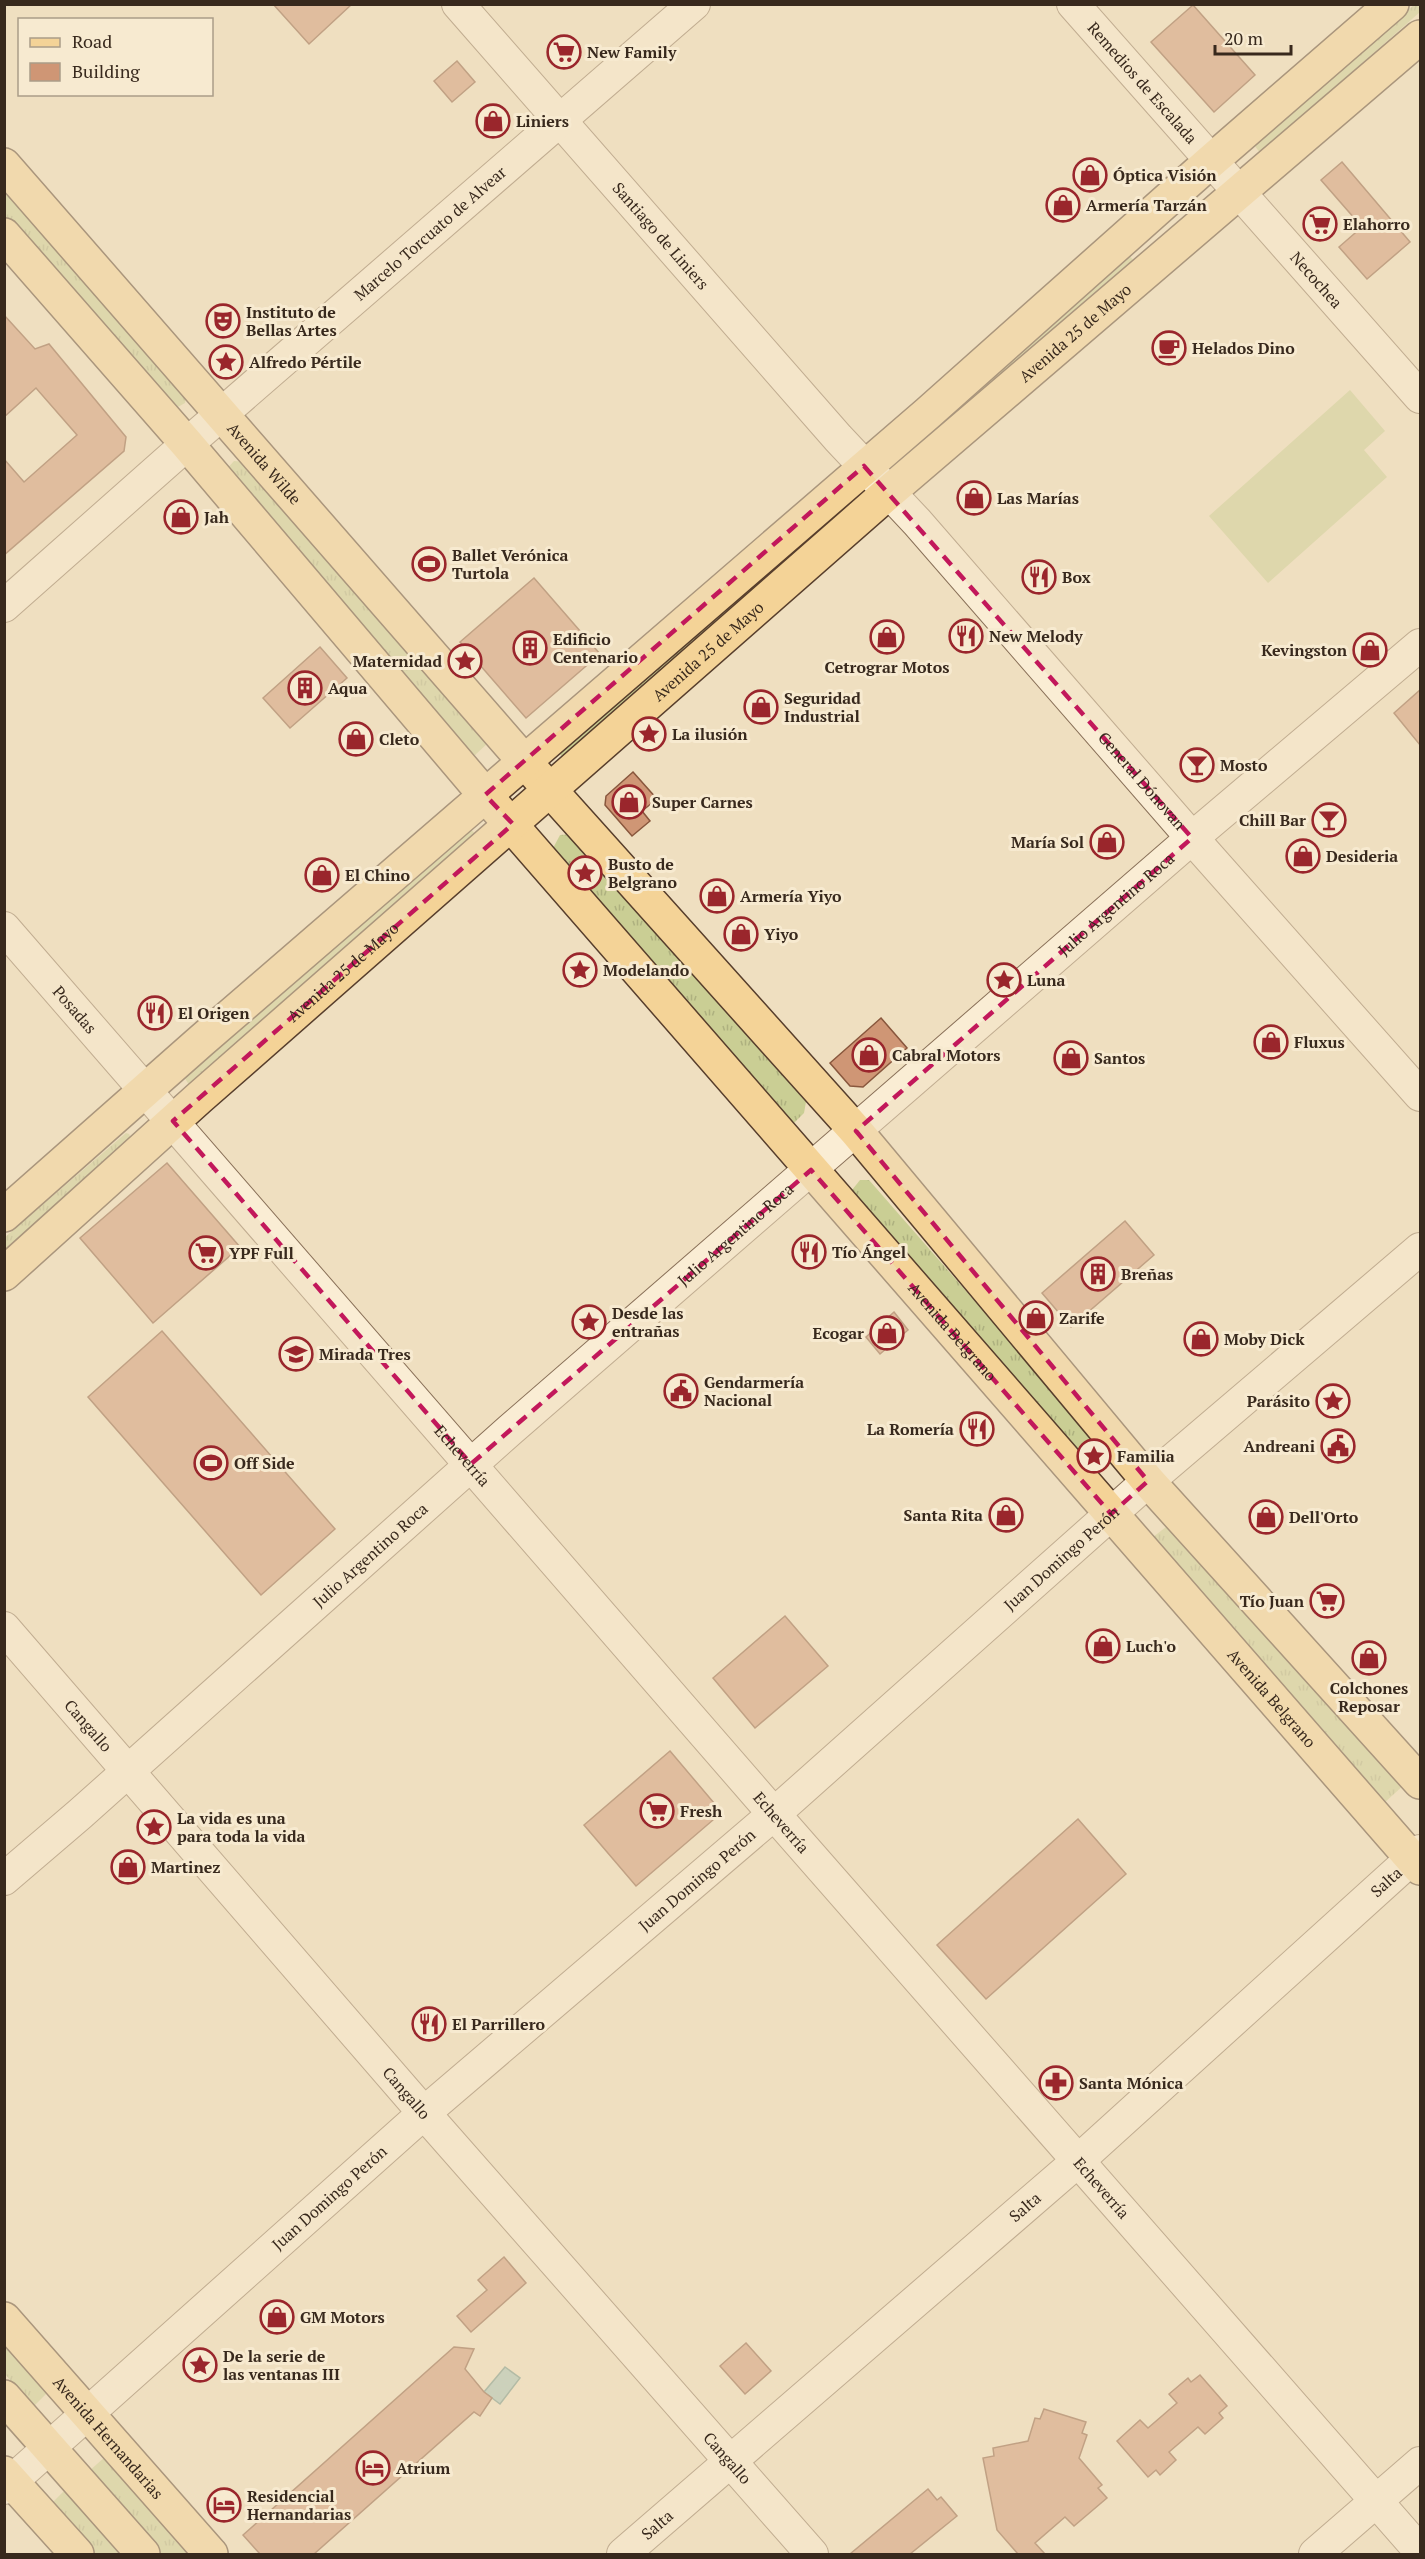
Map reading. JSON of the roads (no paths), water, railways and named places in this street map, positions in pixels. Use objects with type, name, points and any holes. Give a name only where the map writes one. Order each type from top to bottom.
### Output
[{"type":"main road","points":[[4,1215],[1392,4]]},
{"type":"main road","name":"Avenida 25 de Mayo","points":[[4,1274],[173,1121],[890,492],[1420,37]]},
{"type":"main road","name":"Avenida Wilde","points":[[4,165],[524,761]]},
{"type":"main road","points":[[4,235],[187,444],[485,795]]},
{"type":"main road","points":[[524,761],[856,1131],[1148,1481],[1420,1782]]},
{"type":"main road","name":"Avenida Belgrano","points":[[485,795],[513,824],[1111,1514],[1418,1859]]},
{"type":"main road","name":"Avenida Hernandarias","points":[[4,2319],[211,2554]]},
{"type":"main road","points":[[4,2397],[143,2554]]},
{"type":"main road","points":[[7,2481],[77,2554]]},
{"type":"street","name":"Santiago de Liniers","points":[[458,4],[864,466]]},
{"type":"street","name":"Marcelo Torcuato de Alvear","points":[[4,606],[694,4]]},
{"type":"street","name":"Remedios de Escalada","points":[[1073,4],[1210,162]]},
{"type":"street","name":"Necochea","points":[[1210,162],[1420,397]]},
{"type":"street","name":"General Dónovan","points":[[864,466],[890,492],[1420,1095]]},
{"type":"street","name":"Julio Argentino Roca","points":[[4,1879],[471,1464],[1192,838],[1420,645]]},
{"type":"street","name":"Posadas","points":[[4,928],[146,1090]]},
{"type":"street","name":"Echeverría","points":[[146,1090],[774,1814],[1420,2551]]},
{"type":"street","name":"Juan Domingo Perón","points":[[7,2481],[50,2449],[424,2113],[774,1814],[1148,1481],[1420,1249]]},
{"type":"street","name":"Cangallo","points":[[4,1628],[424,2113],[731,2459],[812,2554]]},
{"type":"street","name":"Salta","points":[[623,2554],[1079,2160],[1418,1859]]},
{"type":"street","points":[[1315,2554],[1420,2463]]},
{"type":"water","points":[[505,2367],[520,2378],[500,2404],[484,2392]]},
{"type":"place","name":"New Family","points":[[564,52]]},
{"type":"place","name":"Liniers","points":[[493,121]]},
{"type":"place","name":"Óptica Visión","points":[[1090,175]]},
{"type":"place","name":"Armería Tarzán","points":[[1063,205]]},
{"type":"place","name":"Elahorro","points":[[1320,224]]},
{"type":"place","name":"Instituto de Bellas Artes","points":[[223,321]]},
{"type":"place","name":"Helados Dino","points":[[1169,348]]},
{"type":"place","name":"Alfredo Pértile","points":[[226,362]]},
{"type":"place","name":"Las Marías","points":[[974,498]]},
{"type":"place","name":"Jah","points":[[181,517]]},
{"type":"place","name":"Ballet Verónica Turtola","points":[[429,564]]},
{"type":"place","name":"Box","points":[[1039,577]]},
{"type":"place","name":"New Melody","points":[[966,636]]},
{"type":"place","name":"Cetrograr Motos","points":[[887,637]]},
{"type":"place","name":"Edificio Centenario","points":[[530,648]]},
{"type":"place","name":"Kevingston","points":[[1370,650]]},
{"type":"place","name":"Maternidad","points":[[465,661]]},
{"type":"place","name":"Aqua","points":[[305,688]]},
{"type":"place","name":"Seguridad Industrial","points":[[761,707]]},
{"type":"place","name":"La ilusión","points":[[649,734]]},
{"type":"place","name":"Cleto","points":[[356,739]]},
{"type":"place","name":"Mosto","points":[[1197,765]]},
{"type":"place","name":"Super Carnes","points":[[629,802]]},
{"type":"place","name":"Chill Bar","points":[[1329,820]]},
{"type":"place","name":"María Sol","points":[[1107,842]]},
{"type":"place","name":"Desideria","points":[[1303,856]]},
{"type":"place","name":"Busto de Belgrano","points":[[585,873]]},
{"type":"place","name":"El Chino","points":[[322,875]]},
{"type":"place","name":"Armería Yiyo","points":[[717,896]]},
{"type":"place","name":"Yiyo","points":[[741,934]]},
{"type":"place","name":"Modelando","points":[[580,970]]},
{"type":"place","name":"Luna","points":[[1004,980]]},
{"type":"place","name":"El Origen","points":[[155,1013]]},
{"type":"place","name":"Fluxus","points":[[1271,1042]]},
{"type":"place","name":"Cabral Motors","points":[[869,1055]]},
{"type":"place","name":"Santos","points":[[1071,1058]]},
{"type":"place","name":"Tío Ángel","points":[[809,1252]]},
{"type":"place","name":"YPF Full","points":[[206,1253]]},
{"type":"place","name":"Breñas","points":[[1098,1274]]},
{"type":"place","name":"Zarife","points":[[1036,1318]]},
{"type":"place","name":"Desde las entrañas","points":[[589,1322]]},
{"type":"place","name":"Ecogar","points":[[887,1333]]},
{"type":"place","name":"Moby Dick","points":[[1201,1339]]},
{"type":"place","name":"Mirada Tres","points":[[296,1354]]},
{"type":"place","name":"Gendarmería Nacional","points":[[681,1391]]},
{"type":"place","name":"Parásito","points":[[1333,1401]]},
{"type":"place","name":"La Romería","points":[[977,1429]]},
{"type":"place","name":"Andreani","points":[[1338,1446]]},
{"type":"place","name":"Familia","points":[[1094,1456]]},
{"type":"place","name":"Off Side","points":[[211,1463]]},
{"type":"place","name":"Santa Rita","points":[[1006,1515]]},
{"type":"place","name":"Dell'Orto","points":[[1266,1517]]},
{"type":"place","name":"Tío Juan","points":[[1327,1601]]},
{"type":"place","name":"Luch'o","points":[[1103,1646]]},
{"type":"place","name":"Colchones Reposar","points":[[1369,1658]]},
{"type":"place","name":"Fresh","points":[[657,1811]]},
{"type":"place","name":"La vida es una para toda la vida","points":[[154,1827]]},
{"type":"place","name":"Martinez","points":[[128,1867]]},
{"type":"place","name":"El Parrillero","points":[[429,2024]]},
{"type":"place","name":"Santa Mónica","points":[[1056,2083]]},
{"type":"place","name":"GM Motors","points":[[277,2317]]},
{"type":"place","name":"De la serie de las ventanas III","points":[[200,2365]]},
{"type":"place","name":"Atrium","points":[[373,2468]]},
{"type":"place","name":"Residencial Hernandarias","points":[[224,2505]]}]
